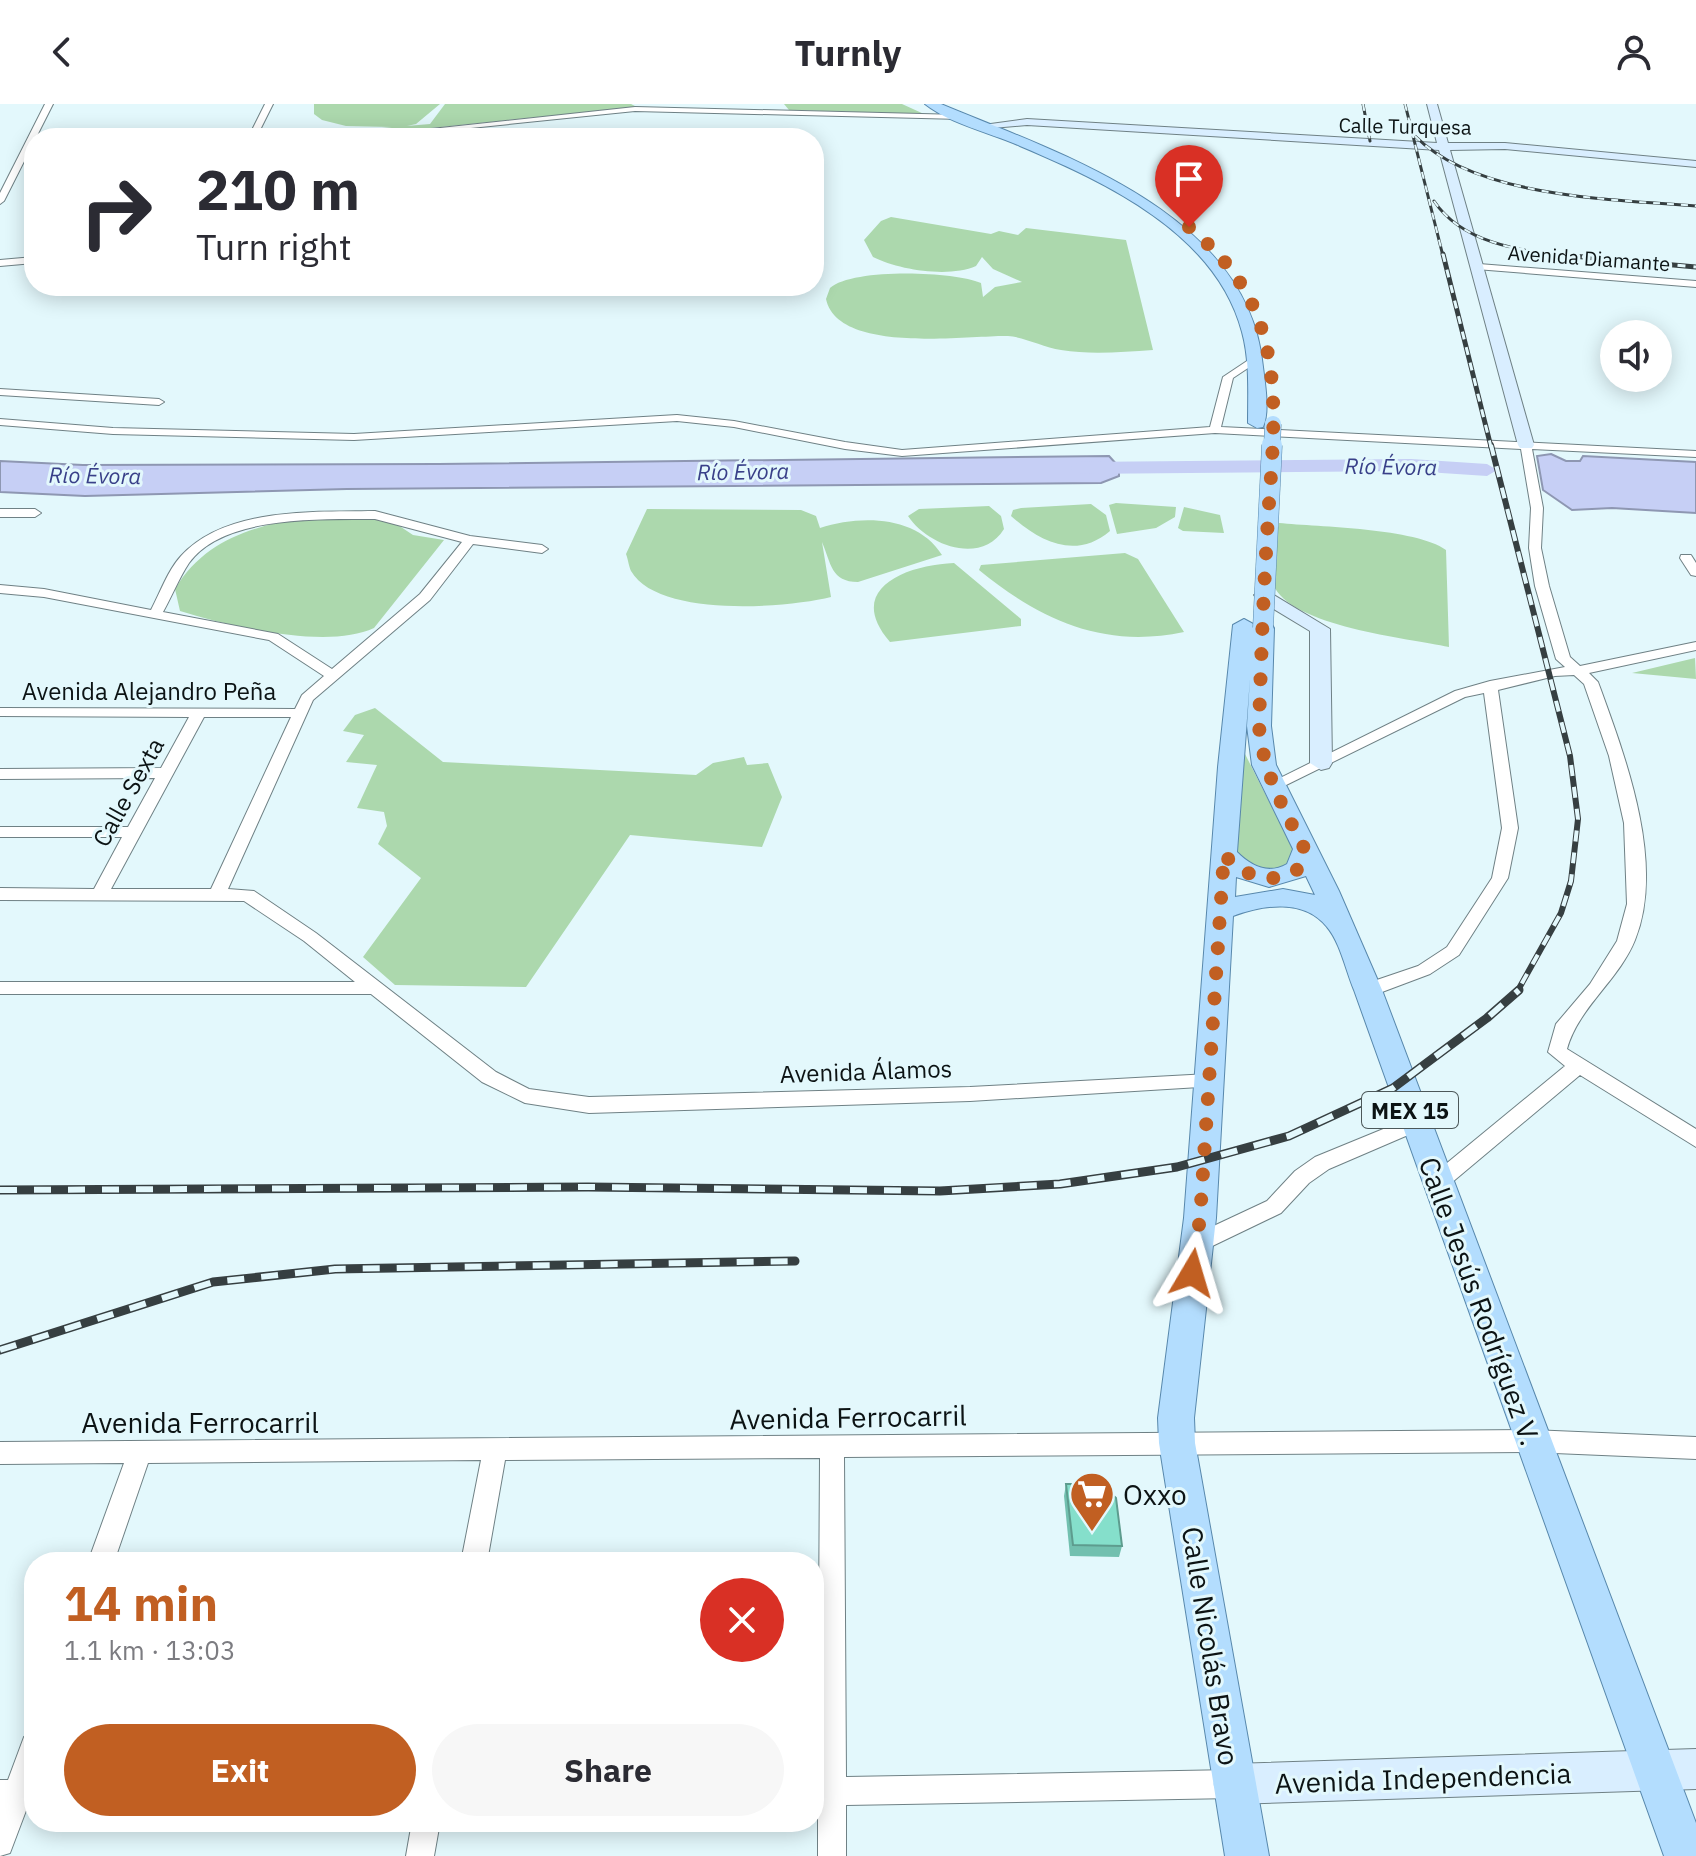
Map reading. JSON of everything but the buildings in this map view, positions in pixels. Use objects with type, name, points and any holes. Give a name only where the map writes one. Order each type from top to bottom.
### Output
[{"type":"main road","name":"MEX 15","points":[[931,104],[982,123],[1028,129],[1155,202],[1202,238],[1226,263],[1245,291],[1261,326],[1269,360],[1254,626],[1230,767],[1196,1244]]},
{"type":"main road","name":"MEX 15","points":[[948,104],[1098,178],[1170,224],[1200,251],[1230,288],[1246,321],[1256,358],[1265,424],[1264,595],[1254,626]]},
{"type":"main road","points":[[982,123],[1028,129]]},
{"type":"main road","name":"Calle Jesús Rodríguez V.","points":[[1254,626],[1262,753],[1272,786],[1340,924],[1368,990],[1531,1441],[1686,1856]]},
{"type":"main road","points":[[1224,854],[1242,871],[1274,877],[1298,869],[1305,850]]},
{"type":"main road","points":[[1221,911],[1262,896],[1292,897],[1318,905],[1340,924]]},
{"type":"main road","name":"Calle Nicolás Bravo","points":[[1196,1244],[1176,1418],[1177,1443],[1247,1856]]},
{"type":"street","points":[[37,128],[49,104]]},
{"type":"street","points":[[257,128],[269,104]]},
{"type":"street","points":[[1432,104],[1526,445],[1537,508],[1535,548],[1542,586],[1563,659],[1591,682],[1627,793],[1636,870],[1636,904],[1626,941],[1596,989],[1563,1029],[1557,1052],[1696,1139]]},
{"type":"street","points":[[449,128],[635,109],[982,123]]},
{"type":"street","name":"Calle Turquesa","points":[[1028,129],[1112,129],[1445,148],[1505,146],[1696,164]]},
{"type":"street","points":[[0,201],[24,153]]},
{"type":"street","points":[[0,263],[24,261]]},
{"type":"street","name":"Avenida Diamante","points":[[1479,267],[1696,284]]},
{"type":"street","points":[[1215,430],[1228,377],[1256,358]]},
{"type":"street","points":[[0,392],[159,402]]},
{"type":"street","points":[[0,422],[113,431],[354,437],[598,421],[701,419],[860,449],[902,453],[1215,430],[1696,454]]},
{"type":"street","points":[[0,513],[35,513]]},
{"type":"street","points":[[155,615],[185,559],[207,540],[250,524],[290,516],[358,513],[395,518],[470,540],[542,549]]},
{"type":"street","points":[[218,893],[307,698],[425,597],[470,540]]},
{"type":"street","points":[[1686,558],[1696,572]]},
{"type":"street","points":[[0,589],[44,593],[273,637],[331,675]]},
{"type":"street","points":[[1264,595],[1320,629],[1321,763]]},
{"type":"street","points":[[1272,786],[1447,700],[1490,685],[1555,672],[1578,671],[1696,646]]},
{"type":"street","points":[[1368,990],[1424,970],[1453,951],[1500,878],[1510,828],[1490,685]]},
{"type":"street","name":"Avenida Alejandro Peña","points":[[0,712],[298,713]]},
{"type":"street","name":"Calle Sexta","points":[[100,893],[198,714]]},
{"type":"street","points":[[0,774],[166,773]]},
{"type":"street","points":[[0,832],[134,832]]},
{"type":"street","name":"Avenida Álamos","points":[[0,894],[248,895],[310,937],[489,1077],[525,1096],[589,1105],[956,1095],[1209,1081]]},
{"type":"street","points":[[0,988],[375,988]]},
{"type":"street","points":[[1437,1183],[1577,1067]]},
{"type":"street","points":[[1196,1244],[1274,1207],[1302,1177],[1322,1163],[1415,1124]]},
{"type":"street","name":"Avenida Ferrocarril","points":[[0,1453],[1531,1441],[1696,1448]]},
{"type":"street","points":[[824,1754],[832,1447]]},
{"type":"street","points":[[476,1552],[495,1450]]},
{"type":"street","points":[[105,1552],[140,1452]]},
{"type":"street","name":"Avenida Independencia","points":[[824,1792],[1233,1784],[1696,1769]]},
{"type":"street","points":[[0,1843],[24,1775]]},
{"type":"street","points":[[824,1799],[832,1856]]},
{"type":"street","points":[[420,1856],[424,1832]]},
{"type":"green space","points":[[314,104],[440,104],[416,124],[407,126],[430,124],[445,104],[631,104],[637,107],[430,128],[346,126],[322,120],[314,114]]},
{"type":"green space","points":[[784,104],[902,104],[924,114],[789,110]]},
{"type":"green space","points":[[891,217],[991,234],[999,231],[1018,235],[1026,228],[1126,240],[1153,350],[1084,352],[1054,349],[1008,336],[907,338],[854,328],[836,317],[826,299],[830,288],[859,277],[880,274],[949,276],[981,283],[983,297],[995,287],[1022,282],[993,269],[982,257],[976,266],[965,270],[938,272],[896,266],[873,257],[864,240],[881,221]]},
{"type":"green space","points":[[1091,504],[1106,515],[1110,531],[1084,545],[1071,546],[1046,540],[1011,516],[1013,510],[1021,508]]},
{"type":"green space","points":[[1109,505],[1176,507],[1175,517],[1156,528],[1117,534]]},
{"type":"green space","points":[[989,506],[1001,516],[1004,529],[982,547],[969,549],[941,543],[908,516],[919,509]]},
{"type":"green space","points":[[1184,507],[1220,515],[1224,533],[1183,531],[1178,528]]},
{"type":"green space","points":[[647,509],[801,510],[816,516],[820,528],[852,521],[887,522],[918,532],[942,555],[858,582],[837,575],[822,542],[831,597],[756,606],[695,603],[667,596],[646,586],[631,571],[626,554]]},
{"type":"green space","points":[[294,519],[374,519],[398,525],[413,535],[444,540],[374,628],[354,634],[331,637],[278,633],[180,611],[175,589],[198,560],[241,534]]},
{"type":"green space","points":[[1279,523],[1391,533],[1413,537],[1446,550],[1449,647],[1352,628],[1302,611],[1284,599],[1271,577]]},
{"type":"green space","points":[[1125,553],[1138,559],[1184,632],[1126,637],[1074,626],[1025,603],[979,570],[981,565]]},
{"type":"green space","points":[[954,563],[1021,619],[1021,626],[890,642],[878,623],[874,608],[877,594],[887,583],[901,575]]},
{"type":"green space","points":[[1695,658],[1696,679],[1632,673]]},
{"type":"green space","points":[[375,708],[443,762],[696,775],[713,763],[744,757],[747,765],[768,763],[782,797],[762,847],[630,835],[526,987],[395,985],[363,957],[421,878],[378,844],[387,826],[384,812],[357,808],[377,765],[346,762],[364,735],[343,731],[355,715]]},
{"type":"green space","points":[[1241,746],[1295,853],[1292,863],[1262,868],[1249,863],[1236,852]]},
{"type":"water","points":[[1551,454],[1566,461],[1580,461],[1583,456],[1696,462],[1696,513],[1612,508],[1572,510],[1543,490],[1537,456]]},
{"type":"water","name":"Río Évora","points":[[1109,456],[1119,467],[1119,476],[1101,483],[347,489],[85,496],[0,492],[0,461],[83,465],[438,464]]},
{"type":"waterway","name":"Río Évora","points":[[1078,468],[1411,465],[1487,470]]},
{"type":"railway","points":[[1363,104],[1370,141]]},
{"type":"railway","points":[[1405,104],[1443,256]]},
{"type":"railway","points":[[1415,136],[1441,157],[1509,184],[1586,197],[1696,206]]},
{"type":"railway","points":[[1434,201],[1446,215],[1475,235],[1510,247],[1552,254]]},
{"type":"railway","points":[[1443,254],[1491,447]]},
{"type":"railway","points":[[1552,254],[1696,267]]},
{"type":"railway","points":[[1552,254],[1565,256]]},
{"type":"railway","points":[[1491,445],[1570,756],[1578,819],[1571,881],[1561,913],[1517,992]]},
{"type":"railway","points":[[0,1190],[588,1187],[940,1191],[1060,1184],[1177,1167],[1289,1136],[1393,1088],[1517,992]]},
{"type":"railway","points":[[0,1350],[213,1282],[335,1269],[795,1261]]},
{"type":"place","name":"Oxxo","points":[[1092,1533]]},
{"type":"route","points":[[1189,227],[1218,254],[1239,281],[1257,315],[1267,349],[1273,424],[1259,726],[1264,765],[1305,850],[1298,869],[1274,877],[1242,871],[1224,854],[1200,1218],[1192,1273]]}]
